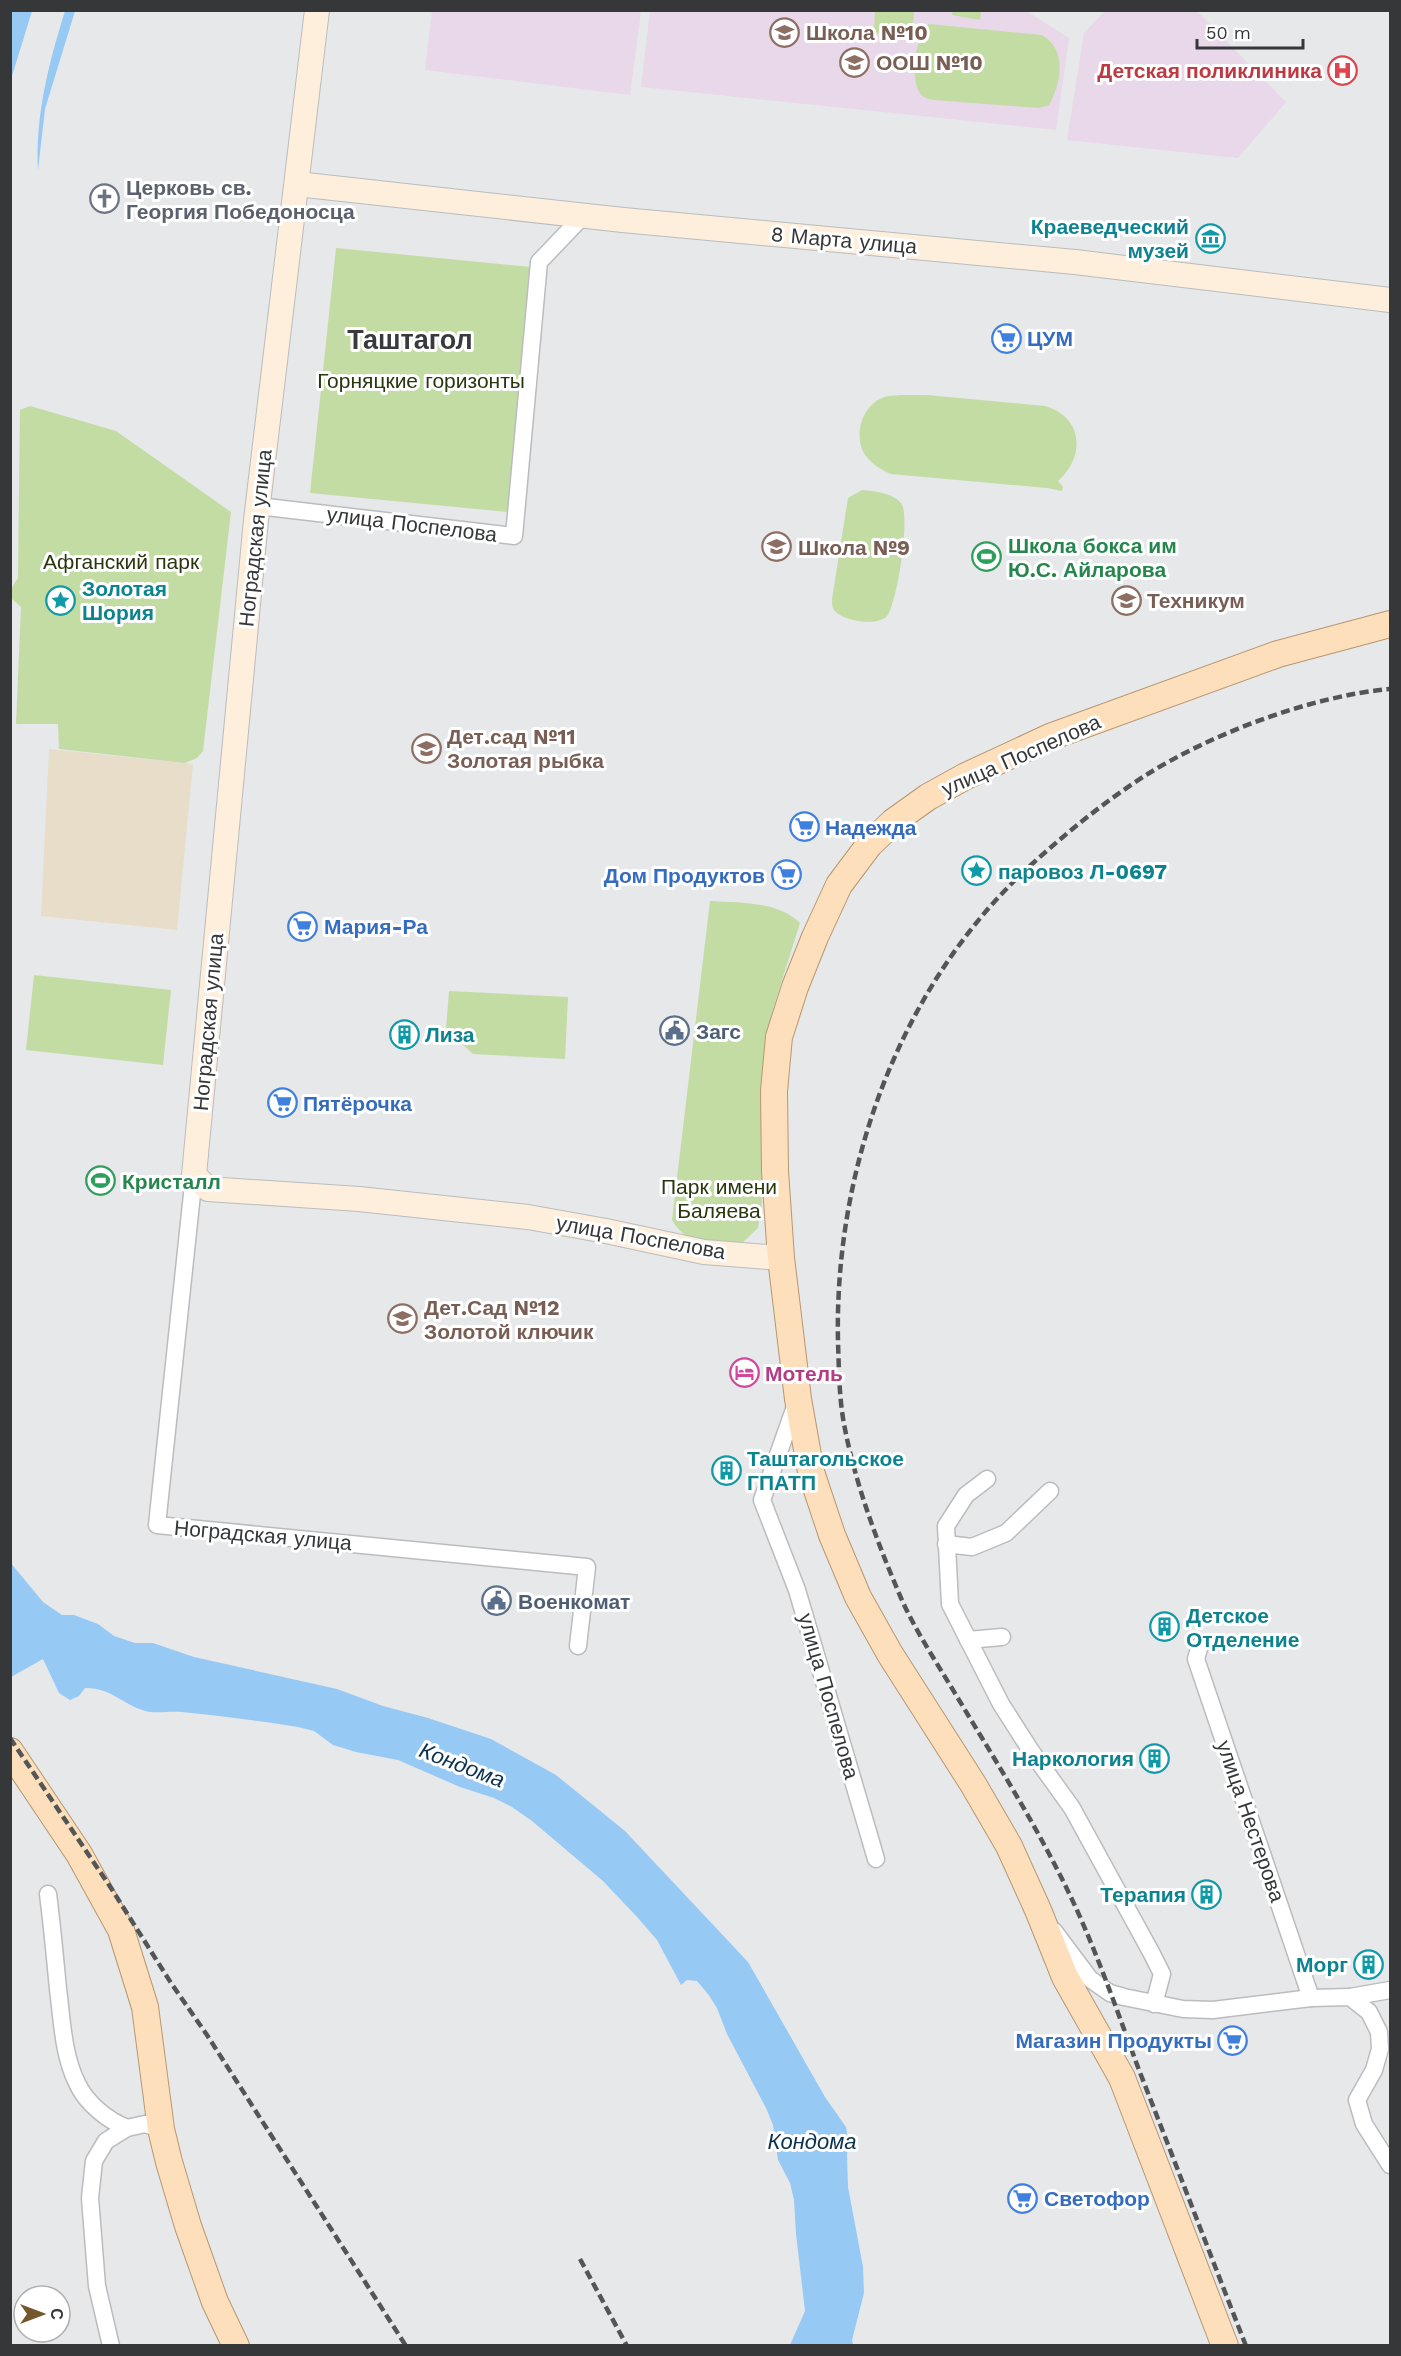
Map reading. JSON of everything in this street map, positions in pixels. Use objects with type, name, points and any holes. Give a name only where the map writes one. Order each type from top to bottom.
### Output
[{"type":"main road","name":"улица Поспелова","points":[[781,1258],[775,1171],[774,1091],[779,1038],[795,987],[839,885],[869,845],[893,822],[928,797],[970,774],[1050,737],[1278,654],[1390,624]]},
{"type":"main road","points":[[781,1258],[798,1399],[811,1472],[832,1535],[858,1597],[890,1654],[973,1784],[1009,1846],[1065,1977],[1122,2078],[1226,2346]]},
{"type":"main road","points":[[10,1751],[79,1854],[121,1930],[145,2007],[161,2129],[188,2226],[215,2302],[236,2346]]},
{"type":"street","name":"Ноградская улица","points":[[317,10],[258,506],[226,821],[194,1175],[157,1525],[587,1567],[578,1646]]},
{"type":"street","name":"8 Марта улица","points":[[297,184],[584,216],[1075,262],[1390,300]]},
{"type":"street","name":"улица Поспелова","points":[[258,506],[514,536],[539,262],[584,216]]},
{"type":"street","name":"улица Поспелова","points":[[194,1175],[208,1189],[359,1199],[528,1217],[704,1252],[781,1258]]},
{"type":"street","name":"улица Поспелова","points":[[798,1399],[762,1500],[797,1590],[876,1859]]},
{"type":"street","points":[[987,1479],[966,1495],[946,1526],[950,1604],[1007,1713],[1030,1751],[1072,1808],[1152,1954],[1162,1974],[1154,2004]]},
{"type":"street","points":[[946,1544],[972,1546],[1006,1533],[1050,1491]]},
{"type":"street","points":[[968,1640],[1002,1638]]},
{"type":"street","name":"улица Нестерова","points":[[1200,1645],[1196,1659],[1311,1998]]},
{"type":"street","points":[[48,1893],[62,2026],[71,2068],[78,2086],[92,2104],[116,2124],[127,2128]]},
{"type":"street","points":[[1038,1910],[1090,1979],[1110,1993],[1154,2004],[1183,2009],[1213,2010],[1311,1998],[1350,1997],[1390,1990]]},
{"type":"street","points":[[1350,1997],[1369,2013],[1379,2032],[1380,2049],[1374,2070],[1357,2100],[1364,2124],[1390,2165]]},
{"type":"street","points":[[111,2346],[97,2286],[90,2198],[94,2161],[106,2141],[127,2128],[145,2124],[161,2129]]},
{"type":"shaded area","points":[[432,11],[641,11],[630,95],[425,70]]},
{"type":"shaded area","name":"ООШ №10","points":[[650,11],[1026,11],[1069,38],[1056,130],[641,87]]},
{"type":"shaded area","points":[[1105,11],[1197,11],[1286,102],[1238,158],[1067,140],[1084,33]]},
{"type":"shaded area","points":[[49,749],[193,764],[177,930],[41,916]]},
{"type":"green space","points":[[875,11],[914,11],[912,36],[874,33]]},
{"type":"green space","points":[[953,11],[981,11],[980,20],[952,15]]},
{"type":"green space","points":[[929,24],[1042,35],[1056,49],[1060,67],[1057,87],[1049,105],[1039,108],[934,100],[924,97],[916,82],[915,60],[920,38]]},
{"type":"green space","name":"Горняцкие горизонты","points":[[336,248],[531,267],[508,512],[310,493]]},
{"type":"green space","points":[[927,395],[1045,406],[1058,411],[1073,428],[1076,438],[1073,460],[1058,481],[1063,487],[1062,491],[891,474],[880,469],[865,455],[861,447],[861,422],[875,402],[887,396]]},
{"type":"green space","name":"Афганский парк","points":[[30,406],[116,431],[231,512],[203,751],[197,758],[185,763],[59,749],[58,724],[16,724],[21,607],[11,598],[11,589],[18,578],[20,410]]},
{"type":"green space","points":[[862,490],[893,497],[901,503],[904,511],[904,541],[891,608],[887,616],[882,619],[867,622],[842,616],[836,613],[832,605],[848,498]]},
{"type":"green space","name":"Парк имени Баляева","points":[[710,901],[758,904],[781,911],[800,923],[772,1012],[764,1054],[762,1203],[758,1228],[741,1244],[711,1244],[694,1240],[686,1236],[672,1220]]},
{"type":"green space","points":[[34,975],[171,990],[163,1065],[26,1050]]},
{"type":"green space","points":[[449,991],[568,997],[565,1059],[473,1054],[446,1029]]},
{"type":"water","points":[[10,11],[32,11],[11,79]]},
{"type":"water","points":[[65,11],[75,11],[45,109],[38,170],[39,130],[44,89]]},
{"type":"water","name":"Кондома","points":[[10,1562],[43,1602],[62,1615],[74,1615],[98,1624],[114,1636],[135,1643],[153,1643],[194,1657],[337,1689],[383,1706],[491,1739],[556,1775],[625,1831],[748,1962],[825,2097],[846,2127],[848,2187],[863,2267],[864,2293],[852,2340],[853,2345],[790,2345],[805,2311],[794,2200],[790,2183],[778,2160],[773,2125],[727,2034],[717,2008],[708,1994],[697,1981],[687,1980],[681,1985],[657,1940],[603,1881],[512,1807],[398,1760],[333,1745],[314,1731],[211,1715],[150,1712],[95,1689],[85,1688],[79,1696],[70,1700],[59,1693],[43,1659],[11,1677]]},
{"type":"railway","points":[[1246,2346],[1076,1908],[1034,1827],[913,1623],[884,1555],[861,1490],[842,1414],[838,1342],[840,1276],[848,1211],[863,1146],[884,1083],[911,1022],[945,965],[985,913],[1031,865],[1071,830],[1128,787],[1170,761],[1230,732],[1295,709],[1359,693],[1390,689]]},
{"type":"railway","points":[[10,1738],[207,2035],[406,2346]]},
{"type":"railway","points":[[580,2259],[627,2346]]},
{"type":"place","name":"Школа №10","points":[[785,32]]},
{"type":"place","name":"ООШ №10","points":[[855,62]]},
{"type":"place","name":"Детская поликлиника","points":[[1343,70]]},
{"type":"place","name":"Церковь св. Георгия Победоносца","points":[[105,199]]},
{"type":"place","name":"Краеведческий музей","points":[[1210,238]]},
{"type":"place","name":"ЦУМ","points":[[1006,338]]},
{"type":"place","name":"Школа №9","points":[[777,547]]},
{"type":"place","name":"Школа бокса им Ю.С. Айларова","points":[[987,557]]},
{"type":"place","name":"Золотая Шория","points":[[61,600]]},
{"type":"place","name":"Техникум","points":[[1126,600]]},
{"type":"place","name":"Дет.сад №11 Золотая рыбка","points":[[426,748]]},
{"type":"place","name":"Надежда","points":[[804,827]]},
{"type":"place","name":"паровоз Л-0697","points":[[977,871]]},
{"type":"place","name":"Дом Продуктов","points":[[786,875]]},
{"type":"place","name":"Мария-Ра","points":[[303,926]]},
{"type":"place","name":"Загс","points":[[675,1031]]},
{"type":"place","name":"Лиза","points":[[404,1034]]},
{"type":"place","name":"Пятёрочка","points":[[282,1103]]},
{"type":"place","name":"Кристалл","points":[[101,1181]]},
{"type":"place","name":"Дет.Сад №12 Золотой ключик","points":[[403,1319]]},
{"type":"place","name":"Мотель","points":[[744,1373]]},
{"type":"place","name":"Таштагольское ГПАТП","points":[[726,1470]]},
{"type":"place","name":"Военкомат","points":[[497,1601]]},
{"type":"place","name":"Детское Отделение","points":[[1165,1627]]},
{"type":"place","name":"Наркология","points":[[1155,1758]]},
{"type":"place","name":"Терапия","points":[[1207,1894]]},
{"type":"place","name":"Морг","points":[[1369,1964]]},
{"type":"place","name":"Магазин Продукты","points":[[1233,2040]]},
{"type":"place","name":"Светофор","points":[[1023,2198]]},
{"type":"district","name":"Таштагол","points":[[410,340]]}]
